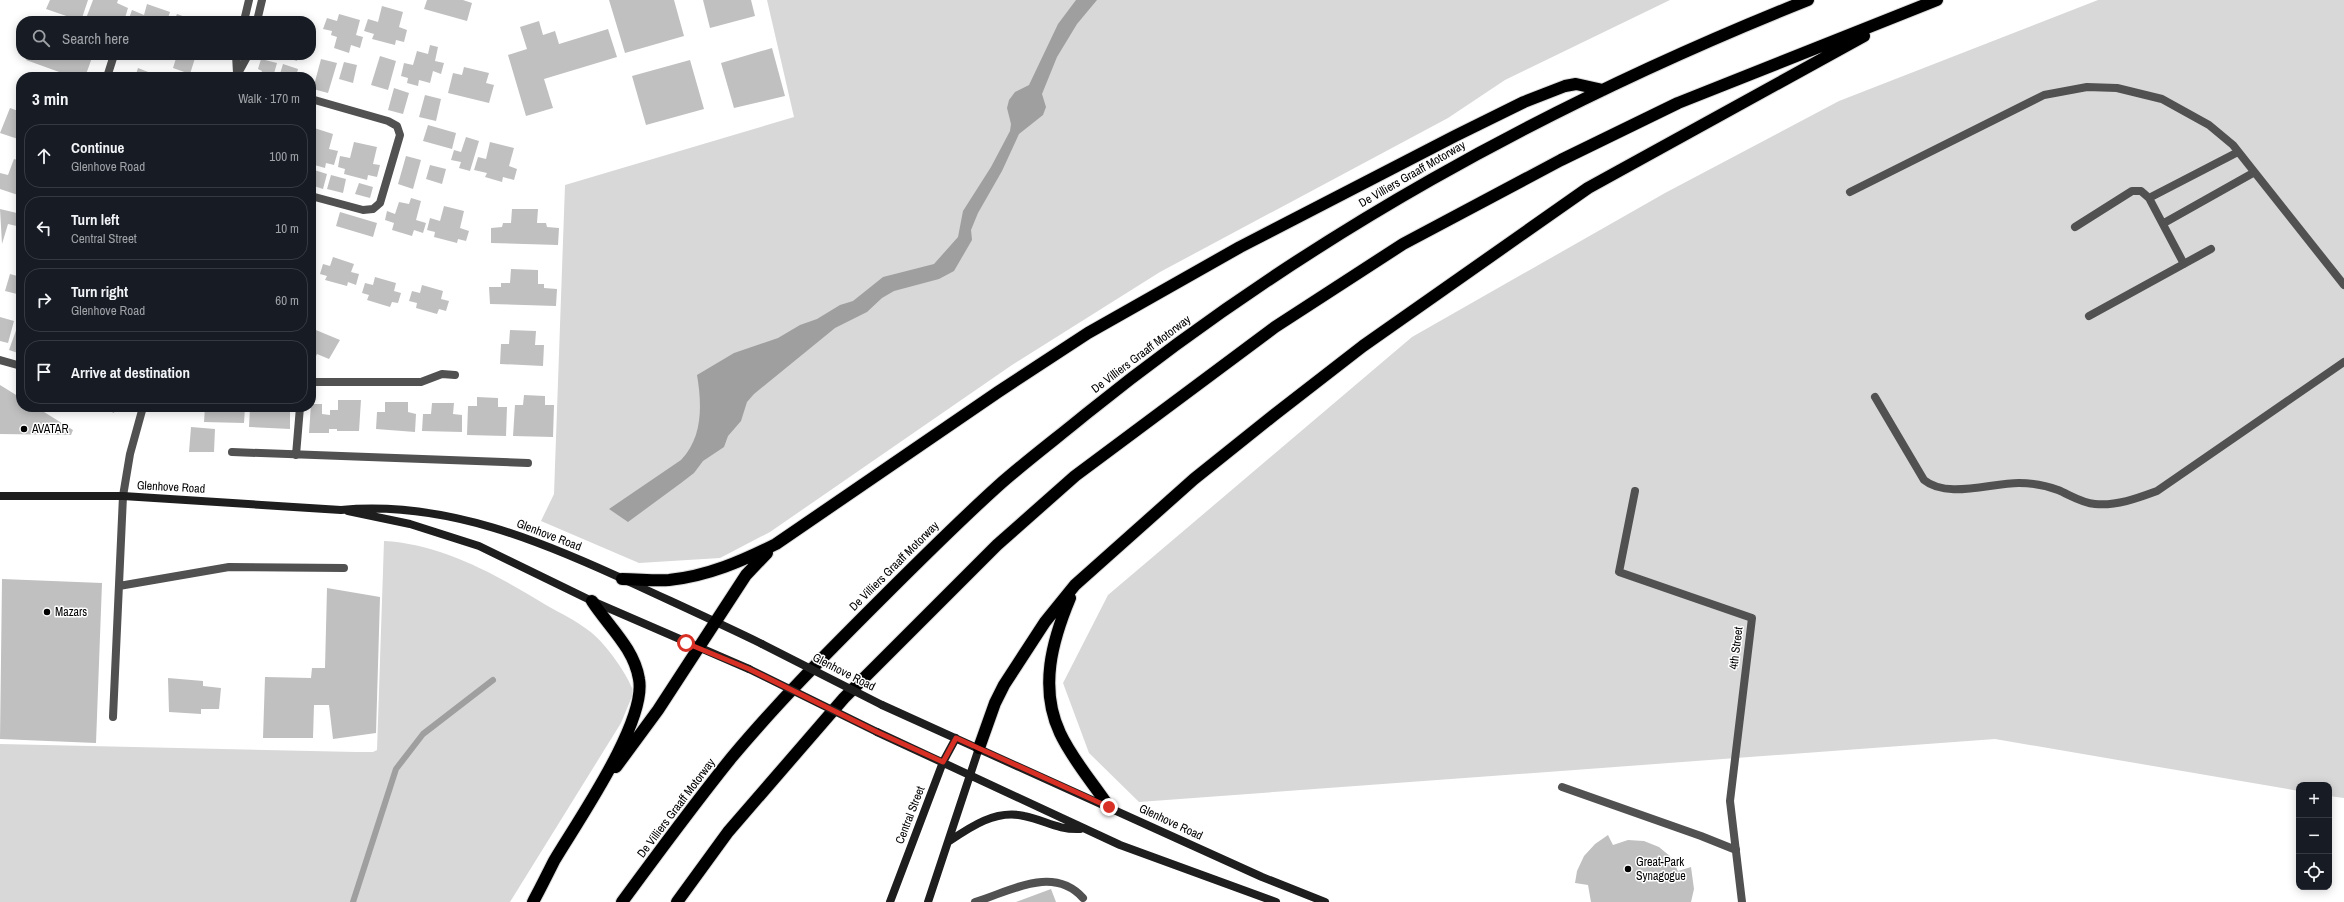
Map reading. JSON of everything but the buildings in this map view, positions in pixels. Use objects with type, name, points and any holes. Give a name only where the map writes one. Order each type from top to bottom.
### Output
[{"type":"highway","name":"De Villiers Graaff Motorway","points":[[622,902],[688,813],[734,755],[812,668],[923,556],[1007,478],[1146,366],[1244,295],[1322,243],[1474,154],[1668,59],[1808,0]]},
{"type":"highway","points":[[979,748],[995,703],[1004,685],[1045,622],[1075,586],[1194,479],[1274,414],[1382,332],[1588,188],[1843,46],[1937,0]]},
{"type":"highway","points":[[677,902],[728,832],[844,698],[997,545],[1075,476],[1275,327],[1403,244],[1561,160],[1678,103],[1937,0]]},
{"type":"highway","points":[[622,579],[668,580],[715,571],[745,560],[776,544],[998,392],[1088,333],[1240,248],[1455,136],[1556,88],[1576,84],[1603,90]]},
{"type":"highway","points":[[592,799],[658,710],[746,575],[776,544]]},
{"type":"highway","points":[[1075,586],[1060,622],[1050,662],[1049,683],[1052,711],[1060,734],[1109,807]]},
{"type":"highway","points":[[533,902],[592,799],[631,725],[640,692],[639,679],[628,649],[589,600]]},
{"type":"main road","name":"Glenhove Road","points":[[0,496],[123,496],[341,510],[441,532],[518,564],[589,600],[749,669],[877,732],[1120,846],[1276,902]]},
{"type":"main road","name":"Glenhove Road","points":[[341,510],[372,507],[439,514],[528,538],[601,568],[716,622],[882,705],[1109,807],[1262,878],[1325,902]]},
{"type":"main road","name":"Central Street","points":[[890,902],[943,762],[956,738]]},
{"type":"main road","points":[[928,902],[979,748]]},
{"type":"main road","points":[[948,842],[968,828],[984,821],[997,816],[1014,814],[1065,829],[1083,829]]},
{"type":"street","points":[[245,16],[249,0]]},
{"type":"street","points":[[259,16],[262,0]]},
{"type":"street","points":[[109,72],[112,60]]},
{"type":"street","points":[[236,60],[237,72]]},
{"type":"street","points":[[239,72],[246,60]]},
{"type":"street","points":[[1850,192],[2044,95],[2087,87],[2117,88],[2162,99],[2209,125],[2238,152],[2253,173],[2344,286]]},
{"type":"street","points":[[316,100],[388,121],[397,126],[400,135],[380,203],[373,209],[363,210],[316,197]]},
{"type":"street","points":[[2149,198],[2238,152]]},
{"type":"street","points":[[2164,223],[2253,173]]},
{"type":"street","points":[[2075,227],[2132,191],[2141,191],[2149,198],[2164,223],[2184,264]]},
{"type":"street","points":[[2089,316],[2211,249]]},
{"type":"street","points":[[0,360],[16,365]]},
{"type":"street","points":[[1875,397],[1924,480],[1930,486],[1952,490],[2002,483],[2042,485],[2086,502],[2108,503],[2137,498],[2157,491],[2344,362]]},
{"type":"street","points":[[316,382],[420,382],[442,374],[455,375]]},
{"type":"street","points":[[113,717],[123,496],[130,454],[142,412]]},
{"type":"street","points":[[296,455],[300,412]]},
{"type":"street","points":[[232,452],[528,463]]},
{"type":"street","name":"4th Street","points":[[1636,491],[1619,572],[1752,618],[1730,801],[1742,902]]},
{"type":"street","points":[[119,586],[229,567],[344,568]]},
{"type":"street","points":[[1562,787],[1695,833],[1736,850]]},
{"type":"street","points":[[975,902],[1042,881],[1063,883],[1074,888],[1079,900]]},
{"type":"shaded area","points":[[767,0],[1670,0],[1505,80],[1448,118],[1160,272],[1012,365],[770,532],[720,558],[639,563],[541,521],[554,494],[565,185],[794,117]]},
{"type":"shaded area","points":[[1076,0],[1097,0],[1077,24],[1057,57],[1042,94],[1046,107],[1043,115],[1019,134],[1002,171],[978,213],[971,230],[972,240],[954,271],[939,279],[894,291],[882,298],[867,312],[835,328],[754,394],[747,402],[741,421],[728,436],[724,447],[703,461],[694,473],[628,522],[609,509],[681,460],[688,451],[697,431],[699,420],[700,398],[697,375],[734,353],[778,338],[800,325],[817,319],[840,305],[853,301],[883,277],[934,264],[958,237],[963,211],[991,167],[1010,131],[1011,124],[1007,108],[1009,100],[1015,92],[1029,85],[1058,24]]},
{"type":"shaded area","points":[[2098,0],[2344,0],[2344,798],[2332,796],[2332,782],[2296,782],[2296,790],[1995,739],[1139,802],[1089,753],[1063,683],[1108,595],[1412,337],[1665,193],[1839,101]]},
{"type":"shaded area","points":[[384,541],[406,543],[427,548],[468,563],[489,572],[573,620],[601,641],[619,665],[632,688],[633,694],[621,723],[510,902],[0,902],[0,744],[356,752],[373,752],[377,750]]},
{"type":"waterway","points":[[353,902],[396,769],[423,734],[493,680]]},
{"type":"place","name":"AVATAR","points":[[24,429]]},
{"type":"place","name":"Mazars","points":[[47,612]]},
{"type":"place","name":"Great-Park Synagogue","points":[[1628,869]]},
{"type":"route","points":[[686,643],[749,669],[877,732],[943,762],[956,738],[1109,807]]}]
